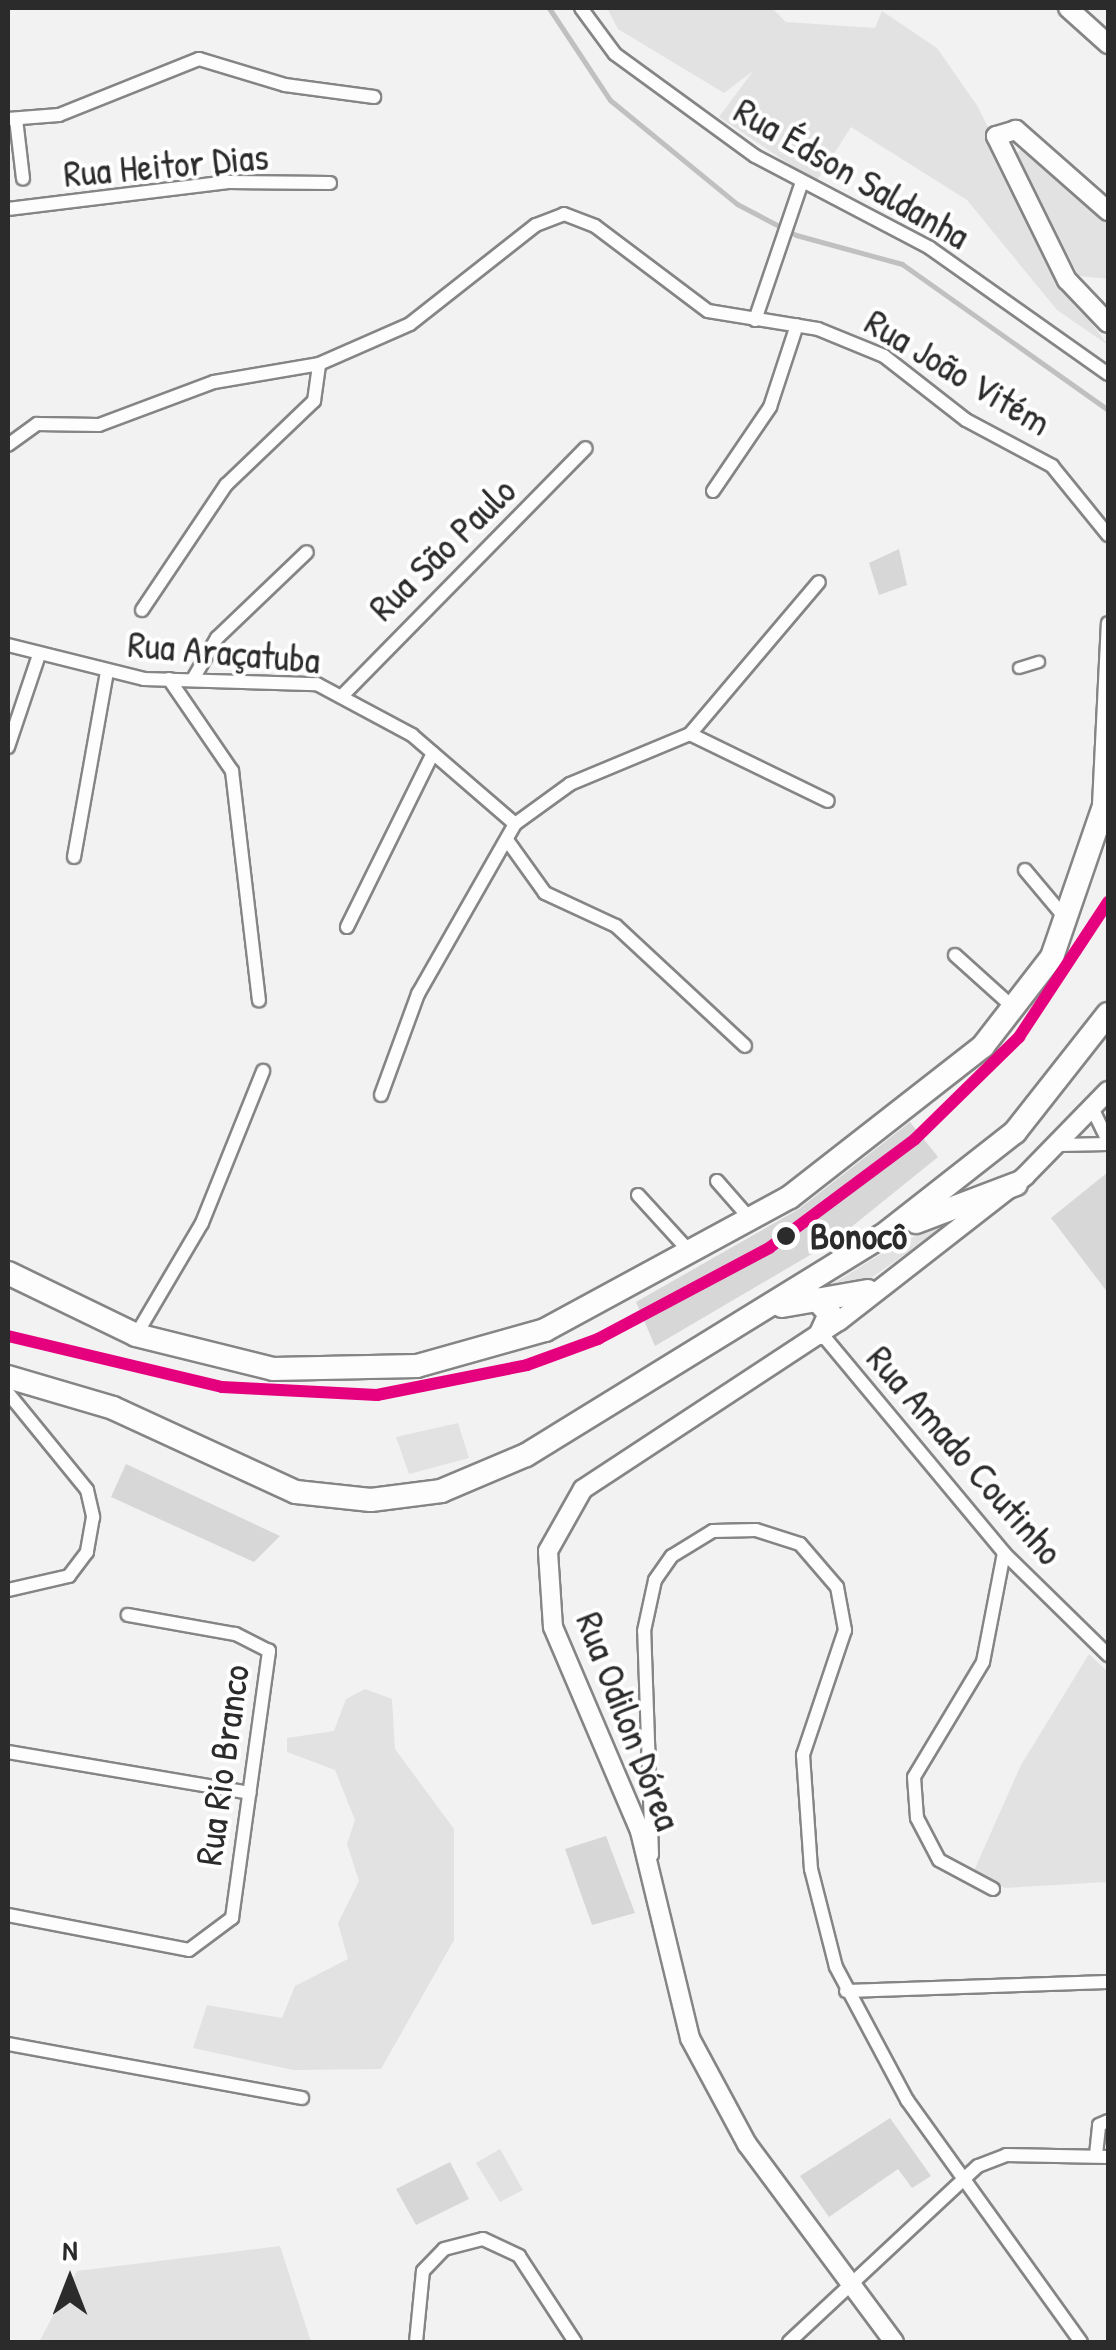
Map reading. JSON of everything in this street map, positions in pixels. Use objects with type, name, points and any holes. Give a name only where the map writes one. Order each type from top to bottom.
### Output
[{"type":"highway","points":[[8,1274],[136,1335],[273,1369],[417,1366],[545,1330],[693,1256],[752,1220],[924,1098],[1016,1010],[1068,922],[1108,794]]},
{"type":"highway","points":[[8,1377],[113,1408],[296,1492],[407,1498],[526,1455],[880,1237],[1015,1132],[1108,1014]]},
{"type":"highway","points":[[880,1237],[1016,1184]]},
{"type":"highway","points":[[764,1310],[868,1291]]},
{"type":"highway","points":[[816,1299],[830,1314],[822,1333]]},
{"type":"street","name":"Rua Édson Saldanha","points":[[581,8],[615,54],[800,185],[930,248],[1108,374]]},
{"type":"street","points":[[1068,8],[1108,44]]},
{"type":"street","points":[[23,179],[12,119],[59,115],[199,58],[285,85],[374,97]]},
{"type":"street","points":[[1108,211],[1016,130],[1002,130],[995,148],[1049,250],[1108,324]]},
{"type":"street","name":"Rua Heitor Dias","points":[[8,209],[228,182],[330,183]]},
{"type":"street","points":[[755,320],[781,231],[800,185]]},
{"type":"street","name":"Rua João Vitém","points":[[319,364],[410,324],[536,225],[564,214],[595,226],[691,304],[755,320],[798,325],[863,344],[966,420],[1035,452],[1108,535]]},
{"type":"street","points":[[712,491],[770,407],[798,325]]},
{"type":"street","points":[[8,445],[37,424],[99,426],[214,382],[319,364],[314,401],[226,485],[142,610]]},
{"type":"street","name":"Rua São Paulo","points":[[343,695],[586,448]]},
{"type":"street","points":[[193,679],[218,638],[307,552]]},
{"type":"street","points":[[381,1094],[418,994],[515,824],[570,784],[690,734],[775,628],[819,582]]},
{"type":"street","points":[[1100,824],[1100,696],[1108,623]]},
{"type":"street","name":"Rua Araçatuba","points":[[8,645],[108,672],[169,679],[294,680],[343,695],[434,752],[515,824]]},
{"type":"street","points":[[8,747],[39,655]]},
{"type":"street","points":[[1020,668],[1039,662]]},
{"type":"street","points":[[74,857],[108,672]]},
{"type":"street","points":[[169,679],[236,785],[238,876],[259,1000]]},
{"type":"street","points":[[690,734],[828,800]]},
{"type":"street","points":[[348,927],[434,752]]},
{"type":"street","points":[[506,840],[545,892],[616,926],[704,998],[745,1046]]},
{"type":"street","points":[[1026,870],[1068,922]]},
{"type":"street","points":[[955,955],[1016,1010]]},
{"type":"street","points":[[136,1335],[202,1223],[263,1071]]},
{"type":"street","name":"Rua Odilon Dórea","points":[[894,2342],[849,2285],[705,2072],[679,2001],[653,1878],[554,1627],[548,1551],[583,1489],[780,1351],[822,1333],[868,1291],[1016,1184],[1093,1110],[1108,1090]]},
{"type":"street","points":[[1058,1145],[1108,1143],[1093,1110]]},
{"type":"street","points":[[717,1181],[752,1220]]},
{"type":"street","points":[[638,1195],[693,1256]]},
{"type":"street","name":"Rua Amado Coutinho","points":[[822,1333],[1004,1553],[1108,1655]]},
{"type":"street","points":[[8,1393],[87,1490],[93,1517],[87,1552],[69,1576],[8,1590]]},
{"type":"street","points":[[653,1878],[644,1631],[655,1580],[672,1556],[714,1531],[756,1530],[800,1544],[837,1588],[845,1630],[802,1755],[817,1902],[846,1991],[964,2179],[1081,2342]]},
{"type":"street","points":[[993,1889],[938,1860],[918,1818],[914,1777],[983,1662],[1004,1553]]},
{"type":"street","name":"Rua Rio Branco","points":[[8,1914],[189,1950],[232,1918],[269,1651],[250,1638],[128,1615]]},
{"type":"street","points":[[8,1752],[250,1793]]},
{"type":"street","points":[[846,1991],[1108,1982]]},
{"type":"street","points":[[8,2044],[302,2098]]},
{"type":"street","points":[[789,2342],[964,2179],[1006,2155],[1102,2156],[1099,2125],[1108,2121]]},
{"type":"street","points":[[416,2342],[423,2271],[444,2249],[483,2239],[519,2256],[575,2342]]},
{"type":"shaded area","points":[[607,8],[772,8],[786,22],[875,28],[882,11],[937,48],[978,107],[1070,295],[1108,345],[1057,310],[967,200],[851,127],[816,182],[719,117],[753,71],[724,93],[618,29]]},
{"type":"shaded area","points":[[1021,150],[1108,220],[1108,279],[1079,276],[1013,155]]},
{"type":"shaded area","points":[[965,1213],[852,1291],[820,1292],[892,1247]]},
{"type":"shaded area","points":[[458,1423],[469,1458],[409,1474],[396,1437]]},
{"type":"shaded area","points":[[1089,1654],[1108,1672],[1108,1882],[1005,1888],[973,1873],[1021,1765]]},
{"type":"shaded area","points":[[365,1689],[392,1699],[395,1749],[454,1829],[454,1940],[381,2069],[293,2070],[193,2048],[207,2005],[282,2018],[295,1986],[348,1959],[338,1923],[359,1881],[347,1844],[355,1820],[335,1770],[287,1752],[287,1738],[334,1731],[346,1699]]},
{"type":"shaded area","points":[[500,2149],[523,2190],[500,2202],[476,2163]]},
{"type":"shaded area","points":[[280,2246],[311,2342],[39,2342],[77,2271]]},
{"type":"building","points":[[899,549],[907,585],[879,595],[869,563]]},
{"type":"building","name":"Bonocô","points":[[910,1122],[938,1157],[834,1241],[655,1346],[636,1302],[799,1209]]},
{"type":"building","points":[[1108,1172],[1108,1293],[1051,1218]]},
{"type":"building","points":[[126,1464],[280,1536],[254,1562],[111,1497]]},
{"type":"building","points":[[606,1836],[635,1913],[592,1925],[565,1849]]},
{"type":"building","points":[[890,2118],[931,2176],[912,2188],[898,2169],[829,2217],[800,2176]]},
{"type":"building","points":[[450,2162],[469,2199],[416,2225],[396,2189]]},
{"type":"waterway","points":[[549,8],[610,100],[737,204],[796,235],[902,264],[1108,410]]},
{"type":"transit line","points":[[8,1336],[222,1387],[377,1395],[527,1365],[598,1339],[769,1248],[915,1139],[1019,1037],[1108,902]]},
{"type":"place","name":"Bonocô","points":[[786,1236]]}]
